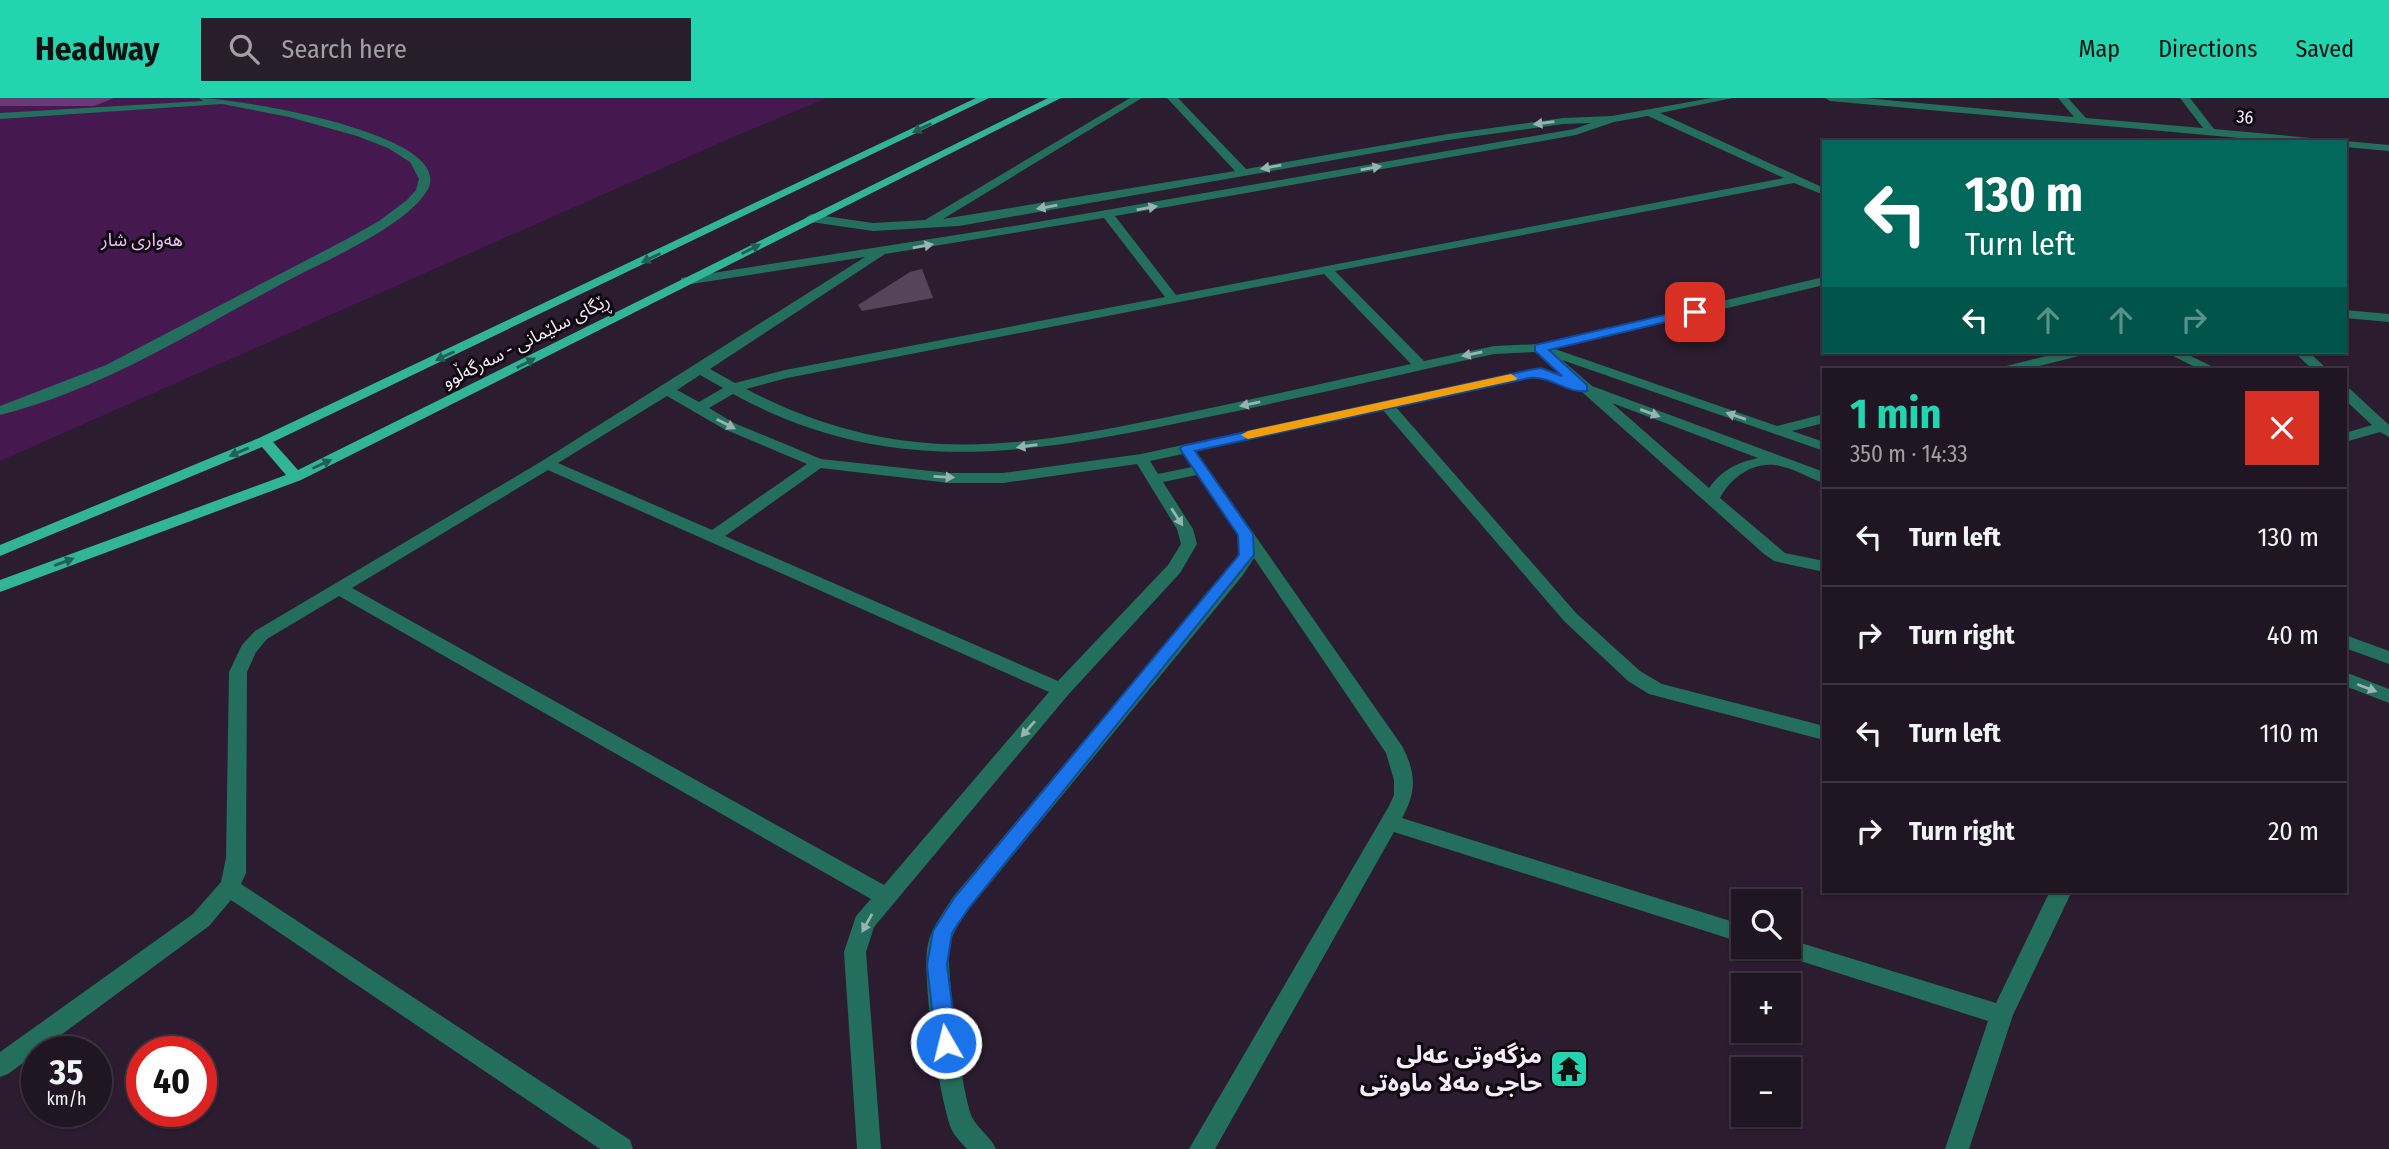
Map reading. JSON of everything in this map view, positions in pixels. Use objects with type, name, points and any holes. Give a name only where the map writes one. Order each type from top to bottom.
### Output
[{"type":"main road","name":"ڕێگای سلێمانی - سەرگەڵوو","points":[[0,551],[264,442],[984,98]]},
{"type":"main road","name":"ڕێگای سلێمانی - سەرگەڵوو","points":[[0,586],[296,477],[1056,98]]},
{"type":"main road","points":[[264,442],[296,477]]},
{"type":"street","points":[[0,411],[50,394],[111,366],[252,294],[380,224],[409,204],[423,187],[424,174],[418,163],[386,143],[313,119],[204,98]]},
{"type":"street","points":[[924,225],[1137,98]]},
{"type":"street","points":[[1172,98],[1243,172]]},
{"type":"street","points":[[685,281],[880,253],[1108,215],[1576,132],[1612,120],[1728,98]]},
{"type":"street","name":"36","points":[[1830,98],[1910,102],[2300,140]]},
{"type":"street","points":[[2063,98],[2082,120]]},
{"type":"street","points":[[2185,98],[2211,132]]},
{"type":"street","points":[[0,116],[230,102]]},
{"type":"street","points":[[1649,112],[1822,191]]},
{"type":"street","points":[[811,218],[865,227],[924,225],[1001,215],[1497,129],[1563,121],[1612,120]]},
{"type":"street","points":[[2347,144],[2385,147]]},
{"type":"street","points":[[2347,156],[2385,147]]},
{"type":"street","points":[[698,409],[731,388],[785,374],[1795,179]]},
{"type":"street","points":[[1108,215],[1173,299]]},
{"type":"street","points":[[0,1066],[201,920],[229,887],[235,873],[236,858],[238,672],[248,649],[269,629],[547,464],[701,369],[880,253]]},
{"type":"street","points":[[1327,270],[1420,365]]},
{"type":"street","points":[[701,369],[731,388],[796,419],[882,443],[939,449],[1014,448],[1091,437],[1494,350],[1540,348],[1822,281]]},
{"type":"street","points":[[2347,314],[2389,318]]},
{"type":"street","points":[[1540,348],[1780,557],[1822,567]]},
{"type":"street","points":[[1540,348],[1822,446]]},
{"type":"street","points":[[2015,368],[2070,354]]},
{"type":"street","points":[[2176,354],[2208,368]]},
{"type":"street","points":[[2303,354],[2319,368]]},
{"type":"street","points":[[667,390],[729,426],[818,463],[949,478],[1003,478],[1141,459],[1541,372],[1822,477]]},
{"type":"street","points":[[2347,395],[2386,430]]},
{"type":"street","points":[[1385,404],[1570,617],[1634,676],[1656,689],[1822,732]]},
{"type":"street","points":[[1777,430],[1822,419]]},
{"type":"street","points":[[2349,434],[2386,430]]},
{"type":"street","points":[[1187,449],[1395,751],[1406,778],[1404,800],[1201,1149]]},
{"type":"street","points":[[869,1149],[855,952],[864,923],[1061,690],[1174,569],[1189,544],[1185,529],[1141,459]]},
{"type":"street","points":[[1712,499],[1724,475],[1757,463],[1777,460]]},
{"type":"street","points":[[713,537],[818,463]]},
{"type":"street","points":[[547,464],[1061,690]]},
{"type":"street","points":[[1153,480],[1201,469]]},
{"type":"street","points":[[984,1149],[962,1125],[953,1088],[937,965],[943,931],[961,903],[1237,571],[1247,555],[1245,534]]},
{"type":"street","points":[[340,589],[885,896]]},
{"type":"street","points":[[2347,643],[2389,658]]},
{"type":"street","points":[[2347,680],[2389,696]]},
{"type":"street","points":[[1389,822],[1731,930]]},
{"type":"street","points":[[229,887],[621,1149]]},
{"type":"street","points":[[1957,1149],[2002,1015],[2060,893]]},
{"type":"street","points":[[1801,952],[2002,1015]]},
{"type":"green space","name":"هەواری شار","points":[[0,98],[827,98],[0,461]]},
{"type":"shaded area","points":[[0,98],[114,98],[94,106],[0,106]]},
{"type":"building","points":[[922,269],[933,298],[862,311],[858,305],[910,272]]},
{"type":"slow traffic","points":[[1248,435],[1511,378]]},
{"type":"place","name":"مزگەوتی عەلی حاجی مەلا ماوەتی","points":[[1569,1069]]},
{"type":"route","points":[[946,1043],[937,965],[938,947],[943,931],[961,903],[1237,571],[1247,555],[1245,534],[1187,449],[1541,372],[1583,388],[1540,348],[1695,312]]}]
